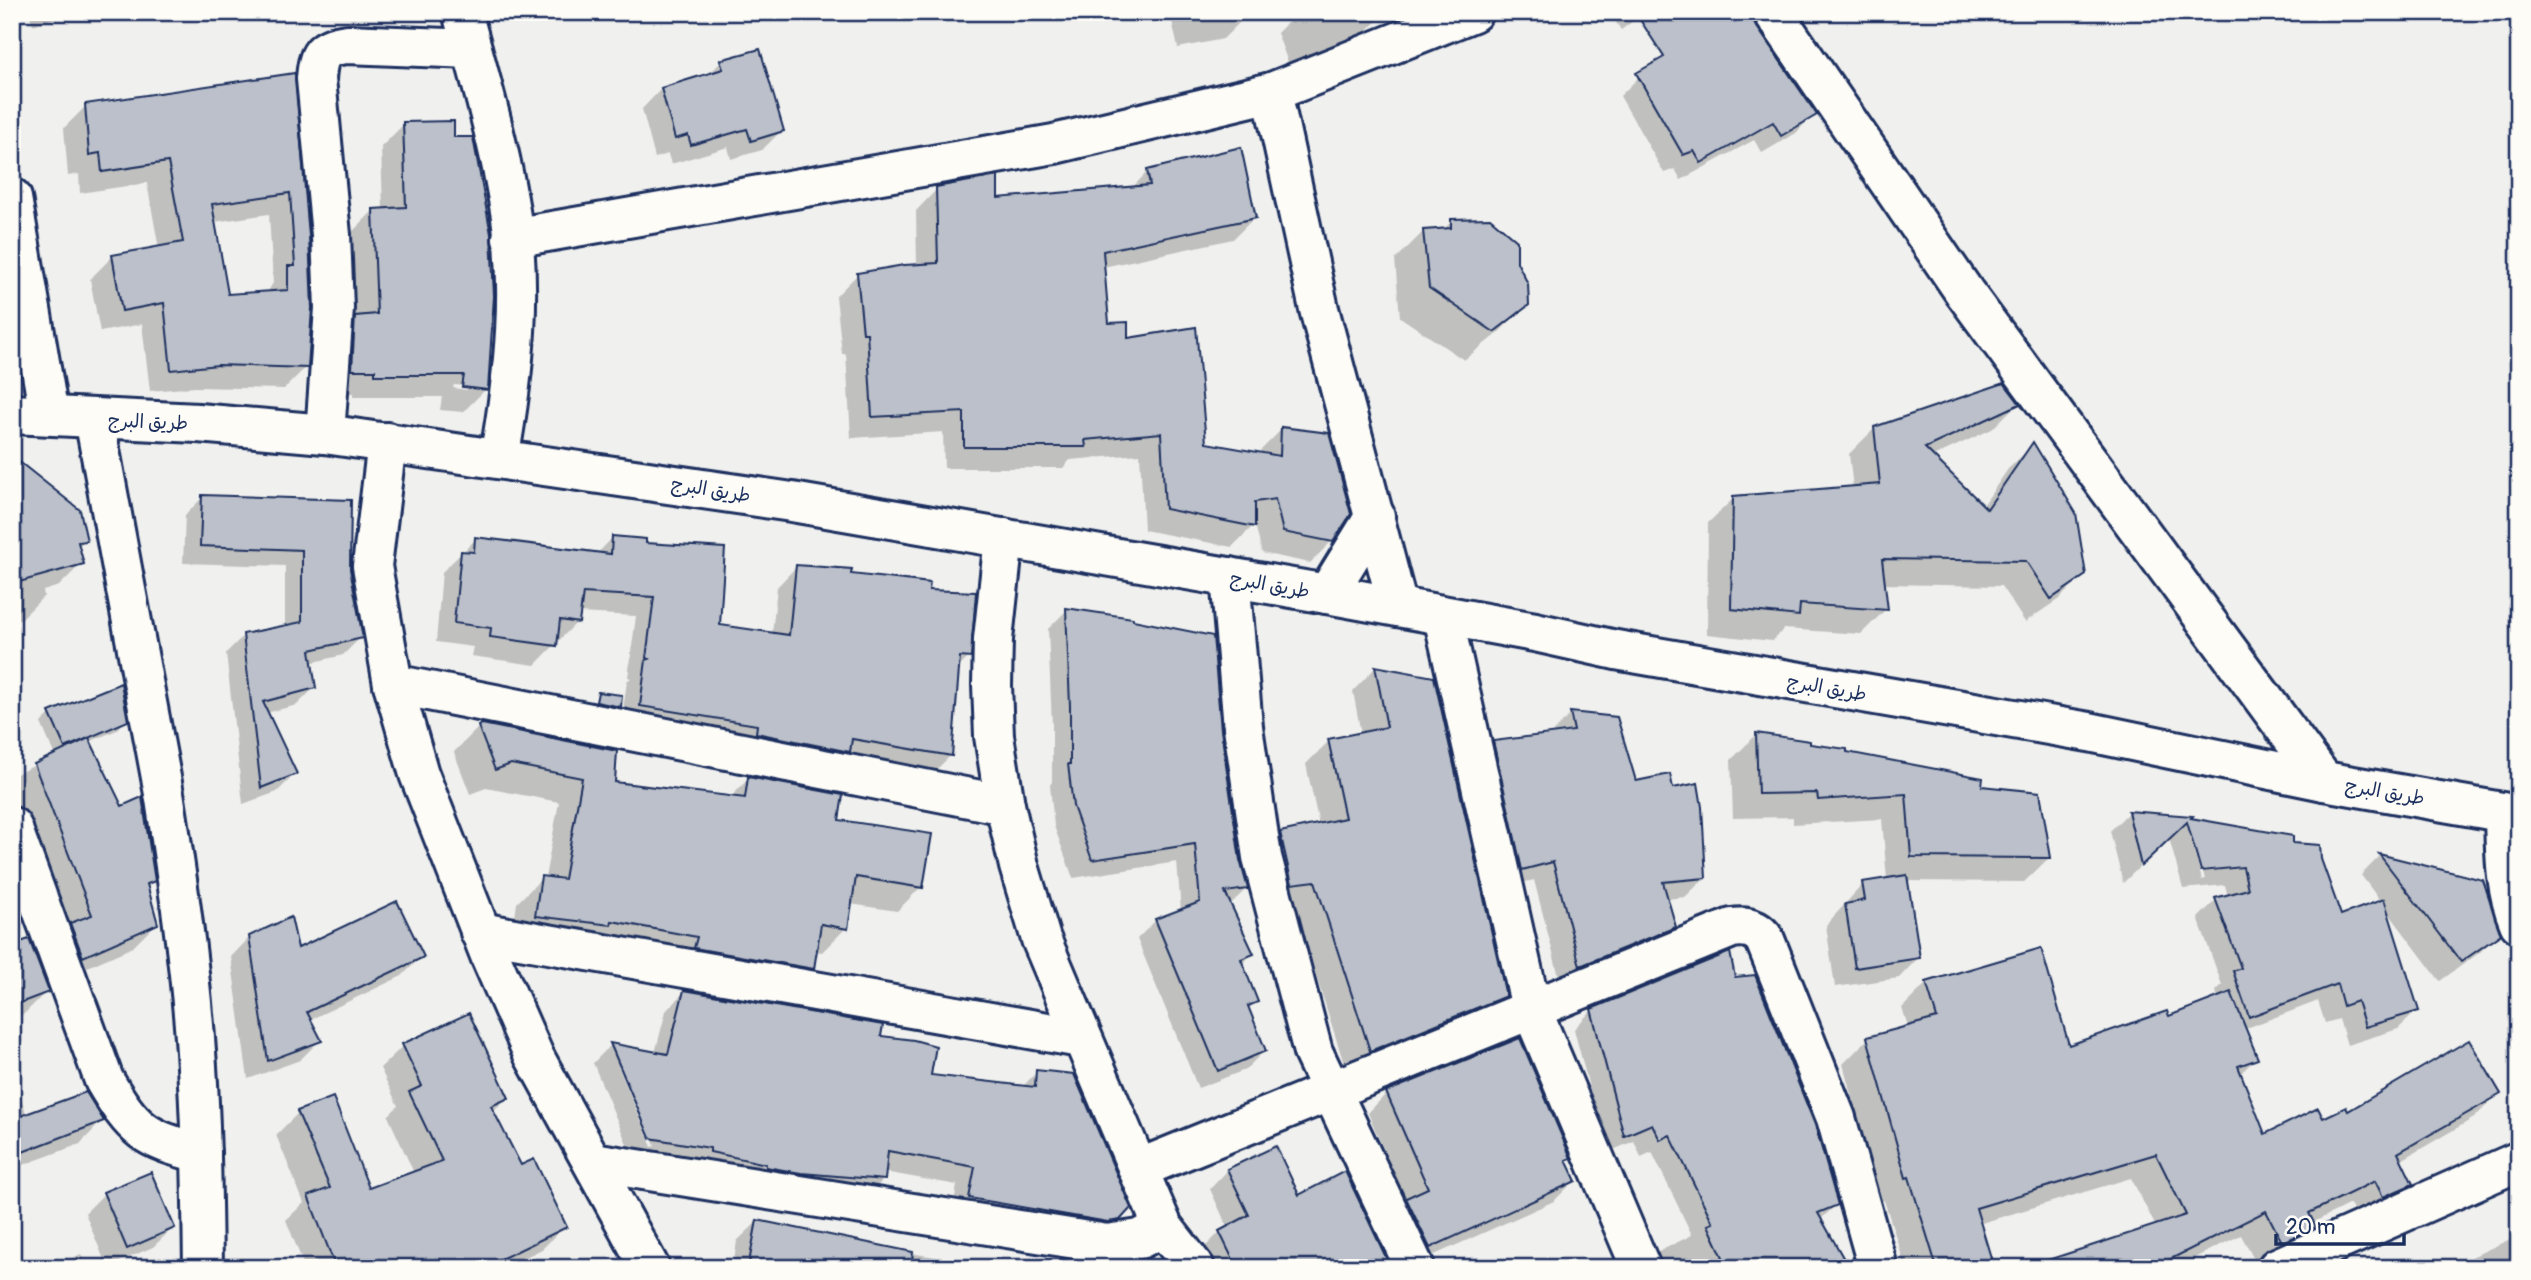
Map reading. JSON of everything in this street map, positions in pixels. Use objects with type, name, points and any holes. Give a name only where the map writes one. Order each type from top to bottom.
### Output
[{"type":"street","points":[[462,12],[509,200],[516,281],[510,397],[499,459]]},
{"type":"street","points":[[512,238],[1054,144],[1272,92],[1473,12]]},
{"type":"street","points":[[1773,12],[1965,293],[2324,781]]},
{"type":"street","points":[[325,434],[334,308],[331,235],[316,79],[318,61],[325,50],[334,45],[472,49]]},
{"type":"street","points":[[1272,92],[1319,309],[1398,607]]},
{"type":"street","points":[[12,198],[31,414]]},
{"type":"street","name":"طريق البرج","points":[[31,414],[198,423],[325,434],[792,502],[1327,594],[1616,650],[2090,732],[2324,781],[2511,814]]},
{"type":"street","points":[[94,418],[167,810],[194,1026],[201,1153],[203,1268]]},
{"type":"street","points":[[387,442],[372,566],[393,684],[419,774],[480,932],[534,1056],[650,1268]]},
{"type":"street","points":[[1327,594],[1375,516]]},
{"type":"street","points":[[1004,538],[993,639],[994,736],[1005,805],[1019,866],[1041,939],[1163,1227],[1195,1268]]},
{"type":"street","points":[[1230,577],[1243,727],[1262,857],[1313,1052],[1415,1268]]},
{"type":"street","points":[[1443,615],[1531,1008],[1641,1268]]},
{"type":"street","points":[[393,684],[1005,805]]},
{"type":"street","points":[[2511,814],[2506,876],[2512,907],[2519,923]]},
{"type":"street","points":[[12,827],[104,1080],[119,1106],[139,1130],[164,1144],[201,1153]]},
{"type":"street","points":[[1138,1169],[1531,1008],[1742,926],[1759,931],[1765,940],[1836,1118],[1878,1268]]},
{"type":"street","points":[[480,932],[1081,1038]]},
{"type":"street","points":[[2277,1268],[2519,1161]]},
{"type":"street","points":[[593,1162],[1107,1244],[1140,1239],[1163,1227]]},
{"type":"building","points":[[1635,12],[1751,12],[1755,24],[1817,115],[1781,136],[1773,122],[1701,163],[1694,151],[1683,155],[1636,73],[1664,57]]},
{"type":"building","points":[[760,49],[784,131],[751,141],[747,129],[691,145],[688,135],[675,139],[661,88],[723,69],[720,60]]},
{"type":"building","points":[[295,73],[309,236],[312,308],[308,368],[218,365],[171,370],[164,303],[122,311],[112,255],[183,242],[168,162],[102,172],[100,153],[89,155],[85,104]],"holes":[[[290,193],[295,266],[288,266],[288,290],[228,294],[212,204]]]},
{"type":"building","points":[[454,121],[454,137],[473,137],[491,234],[494,296],[488,390],[462,387],[464,375],[375,375],[375,370],[352,370],[355,316],[377,314],[373,209],[406,207],[403,122]]},
{"type":"building","points":[[1241,147],[1256,218],[1103,251],[1109,323],[1128,322],[1128,338],[1196,327],[1206,443],[1280,456],[1281,427],[1329,433],[1351,514],[1333,542],[1283,532],[1275,499],[1255,502],[1255,527],[1165,509],[1161,433],[1085,440],[1086,447],[964,447],[964,412],[872,417],[867,333],[863,333],[857,273],[904,265],[938,263],[936,187],[998,176],[998,198],[1150,185],[1147,170]]},
{"type":"building","points":[[1490,218],[1517,241],[1517,262],[1528,284],[1529,305],[1494,332],[1429,288],[1423,230],[1451,228],[1451,219]]},
{"type":"building","points":[[2004,383],[2020,404],[1925,448],[1987,509],[2033,442],[2076,513],[2086,575],[2051,599],[2026,561],[1882,559],[1888,610],[1800,604],[1799,616],[1731,609],[1733,496],[1880,484],[1874,427]]},
{"type":"building","points":[[12,456],[80,510],[87,541],[78,542],[84,564],[12,584]]},
{"type":"building","points":[[202,495],[351,500],[350,569],[363,638],[310,650],[316,688],[263,702],[297,774],[261,788],[243,634],[302,622],[302,550],[200,546]]},
{"type":"building","points":[[612,536],[646,539],[646,543],[725,548],[720,625],[789,635],[796,565],[852,569],[851,574],[930,583],[929,590],[976,592],[971,658],[960,657],[952,756],[852,739],[850,752],[756,733],[757,725],[640,706],[646,660],[649,659],[646,658],[654,597],[583,593],[579,623],[560,620],[557,646],[490,637],[491,628],[454,623],[461,551],[474,552],[475,537],[611,554]]},
{"type":"building","points":[[1066,608],[1133,618],[1213,636],[1221,730],[1240,860],[1248,889],[1225,892],[1254,954],[1241,959],[1258,1002],[1248,1006],[1266,1051],[1218,1071],[1155,919],[1200,902],[1195,844],[1092,860],[1073,806],[1068,764],[1070,706]]},
{"type":"building","points":[[1375,666],[1434,677],[1506,996],[1370,1051],[1315,881],[1292,884],[1280,832],[1345,818],[1328,739],[1387,727]]},
{"type":"building","points":[[121,683],[128,721],[65,748],[49,712]]},
{"type":"building","points":[[598,692],[622,695],[621,707],[596,702]]},
{"type":"building","points":[[1570,712],[1617,717],[1636,781],[1670,774],[1673,788],[1698,783],[1706,878],[1663,882],[1676,927],[1580,966],[1553,862],[1522,870],[1493,741],[1574,731]]},
{"type":"building","points":[[482,724],[617,751],[615,782],[745,798],[748,777],[843,795],[839,820],[932,834],[923,888],[856,877],[848,929],[821,924],[814,969],[694,948],[697,937],[612,921],[611,925],[535,916],[541,876],[564,879],[582,778],[511,764],[495,770],[478,726]]},
{"type":"building","points":[[1756,733],[1810,741],[1810,744],[1847,749],[1847,752],[1983,778],[1982,786],[2040,792],[2051,858],[1911,857],[1906,794],[1818,800],[1817,793],[1758,794]]},
{"type":"building","points":[[89,738],[122,806],[142,797],[155,881],[147,884],[158,924],[83,957],[70,923],[92,915],[34,764]]},
{"type":"building","points":[[2128,811],[2193,816],[2191,818],[2293,836],[2293,843],[2320,845],[2321,859],[2341,915],[2384,899],[2419,1011],[2365,1027],[2357,1001],[2343,1006],[2337,984],[2249,1017],[2233,971],[2241,968],[2215,898],[2248,889],[2243,867],[2201,871],[2187,822],[2141,866]]},
{"type":"building","points":[[2379,854],[2483,880],[2501,934],[2461,962]]},
{"type":"building","points":[[1907,875],[1920,958],[1855,968],[1845,904],[1865,900],[1862,882]]},
{"type":"building","points":[[397,901],[424,957],[307,1012],[322,1041],[268,1061],[249,936],[291,917],[298,948]]},
{"type":"building","points":[[29,939],[49,992],[12,1006],[12,945]]},
{"type":"building","points":[[2041,948],[2069,1045],[2167,1011],[2169,1016],[2231,992],[2258,1059],[2238,1066],[2265,1134],[2318,1108],[2323,1118],[2346,1107],[2348,1111],[2469,1040],[2501,1094],[2398,1153],[2413,1184],[2383,1197],[2375,1181],[2309,1213],[2316,1227],[2282,1242],[2266,1211],[2153,1268],[2046,1268],[2045,1261],[2186,1215],[2156,1154],[1976,1208],[1992,1261],[1971,1268],[1937,1268],[1909,1177],[1906,1178],[1867,1037],[1937,1018],[1926,982]]},
{"type":"building","points":[[1730,952],[1735,977],[1755,975],[1815,1125],[1838,1205],[1818,1213],[1849,1268],[1728,1268],[1708,1225],[1713,1223],[1670,1135],[1660,1140],[1652,1124],[1624,1136],[1591,1009]]},
{"type":"building","points":[[684,990],[883,1025],[881,1036],[936,1046],[931,1075],[1035,1087],[1036,1070],[1074,1074],[1131,1208],[1120,1220],[1108,1222],[969,1198],[975,1167],[888,1151],[885,1180],[801,1173],[766,1167],[766,1164],[710,1152],[710,1148],[650,1138],[610,1043],[668,1054]]},
{"type":"building","points":[[469,1013],[509,1098],[491,1106],[521,1165],[534,1159],[567,1227],[482,1268],[336,1268],[308,1196],[330,1188],[297,1111],[333,1097],[369,1188],[442,1161],[409,1092],[422,1086],[402,1044]]},
{"type":"building","points":[[1520,1038],[1571,1158],[1566,1160],[1576,1181],[1430,1248],[1406,1198],[1428,1188],[1386,1092]]},
{"type":"building","points":[[86,1092],[104,1121],[12,1156],[12,1119]]},
{"type":"building","points":[[1276,1146],[1299,1195],[1345,1171],[1391,1268],[1237,1268],[1219,1231],[1249,1215],[1227,1169]]},
{"type":"building","points":[[151,1172],[175,1228],[127,1249],[103,1192]]},
{"type":"building","points":[[757,1220],[913,1252],[911,1268],[748,1268]]}]
